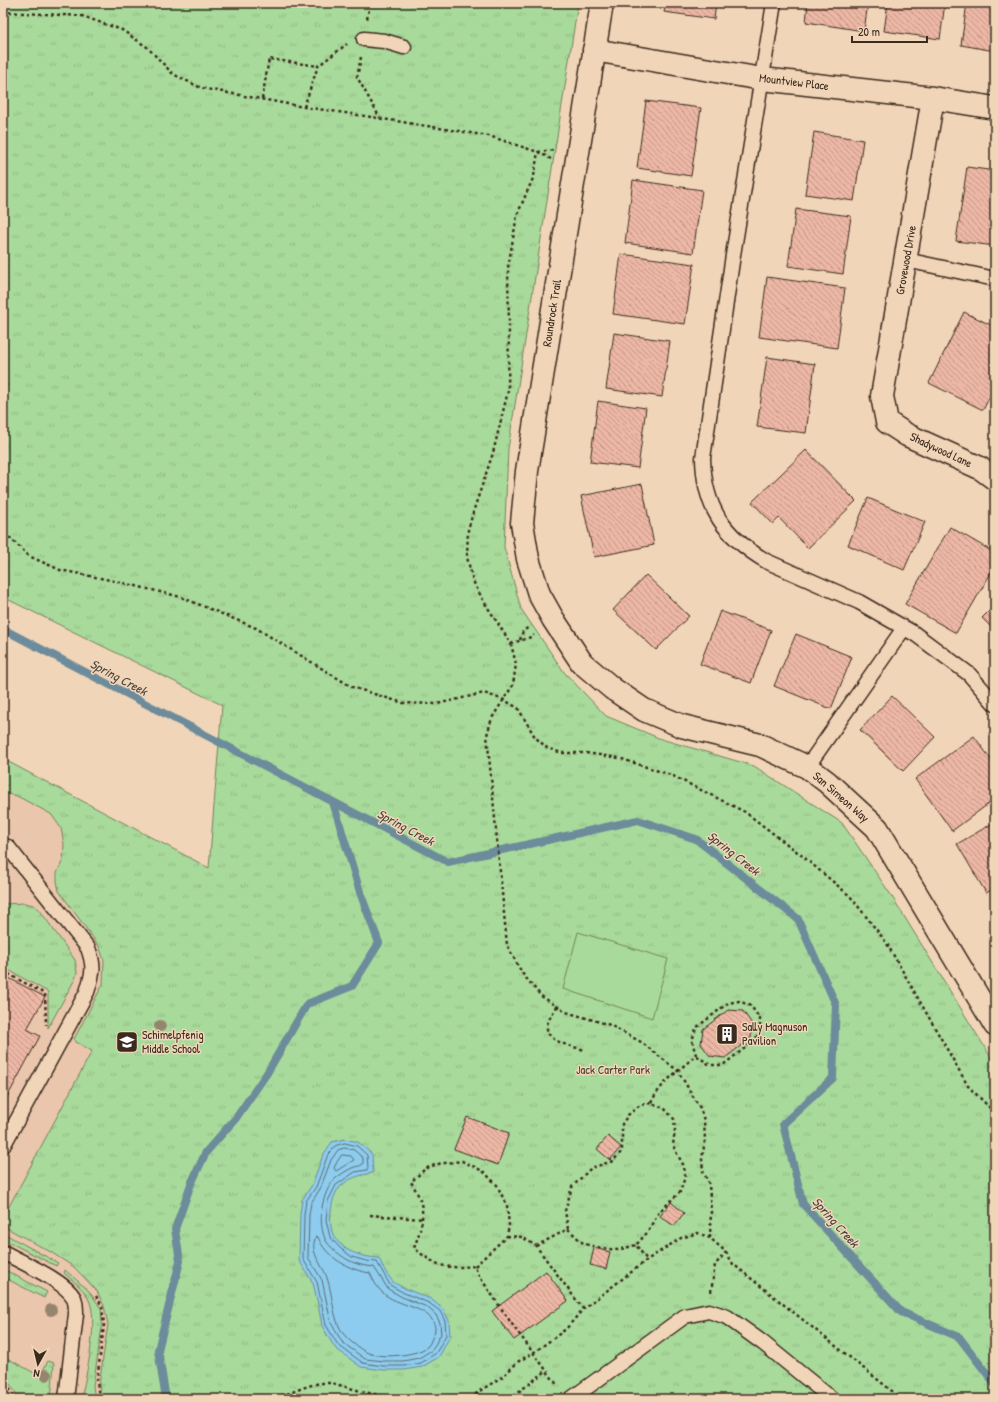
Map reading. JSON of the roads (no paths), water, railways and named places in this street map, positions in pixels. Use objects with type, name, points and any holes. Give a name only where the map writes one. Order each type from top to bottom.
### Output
[{"type":"street","name":"Roundrock Trail","points":[[553,619],[539,594],[528,559],[522,523],[527,471],[602,3]]},
{"type":"street","name":"Mountview Place","points":[[594,50],[762,79],[933,98],[995,108]]},
{"type":"street","name":"Grovewood Drive","points":[[886,422],[882,396],[933,98]]},
{"type":"street","name":"Shadywood Lane","points":[[886,422],[907,435],[980,468],[995,478]]},
{"type":"street","name":"San Simeon Way","points":[[553,619],[582,663],[613,689],[644,710],[682,726],[760,745],[807,767],[827,782],[877,828],[984,1009],[995,1025]]},
{"type":"lane","points":[[774,3],[733,255],[704,450],[703,471],[714,512],[729,533],[752,553],[766,561],[859,602],[915,634],[969,674],[995,704]]},
{"type":"lane","points":[[364,39],[384,41],[404,46]]},
{"type":"lane","points":[[906,260],[995,280]]},
{"type":"lane","points":[[807,767],[904,628]]},
{"type":"lane","points":[[3,1146],[87,992],[93,973],[92,960],[88,948],[8,847]]},
{"type":"lane","points":[[3,1252],[55,1280],[69,1291],[74,1300],[76,1314],[66,1399]]},
{"type":"lane","points":[[572,1399],[685,1316],[709,1311],[727,1317],[763,1343],[832,1399]]},
{"type":"water","points":[[345,1139],[358,1142],[372,1154],[373,1173],[350,1179],[337,1190],[332,1205],[331,1214],[331,1224],[334,1236],[342,1246],[354,1253],[379,1258],[385,1271],[393,1282],[431,1299],[443,1309],[449,1320],[450,1336],[439,1357],[422,1367],[404,1370],[383,1370],[361,1367],[335,1348],[322,1326],[313,1283],[299,1260],[300,1214],[302,1200],[312,1185],[323,1155],[332,1142]]},
{"type":"waterway","name":"Spring Creek","points":[[3,629],[448,862],[638,820],[696,839],[798,919],[836,1005],[833,1078],[783,1124],[803,1204],[901,1312],[959,1337],[995,1384]]},
{"type":"waterway","points":[[166,1399],[158,1350],[180,1261],[175,1229],[191,1184],[206,1152],[236,1118],[267,1073],[307,1004],[352,986],[379,943],[361,895],[333,802]]},
{"type":"place","name":"Sally Magnuson Pavilion","points":[[727,1034]]},
{"type":"place","name":"Schimelpfenig Middle School","points":[[127,1042]]},
{"type":"park label","name":"Jack Carter Park","points":[[613,1070]]}]
